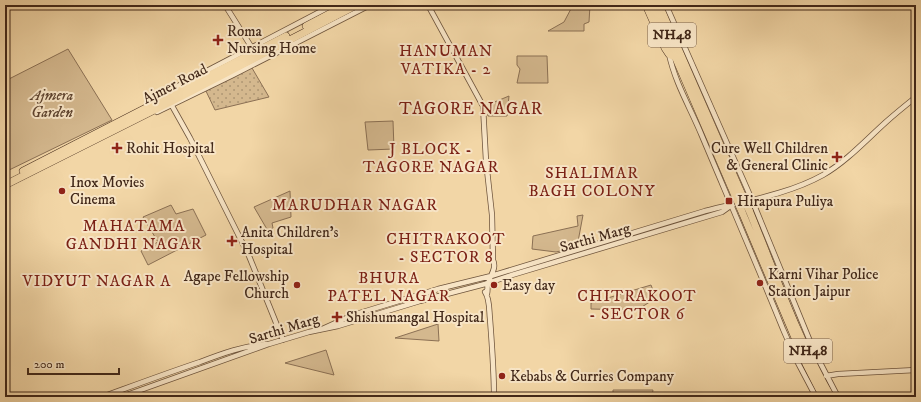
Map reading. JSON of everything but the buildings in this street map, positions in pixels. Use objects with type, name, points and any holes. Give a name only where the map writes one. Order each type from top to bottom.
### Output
[{"type":"highway","name":"Ajmer Road","points":[[5,180],[170,102],[179,88],[346,5]]},
{"type":"highway","name":"Ajmer Road","points":[[8,186],[357,5]]},
{"type":"highway","points":[[646,5],[664,48],[669,54],[677,58]]},
{"type":"highway","name":"NH48","points":[[653,5],[739,196]]},
{"type":"highway","name":"NH48","points":[[659,5],[783,302],[806,364],[823,397]]},
{"type":"highway","name":"NH48","points":[[783,302],[830,397]]},
{"type":"street","points":[[225,5],[252,48]]},
{"type":"street","points":[[179,88],[333,5]]},
{"type":"street","points":[[283,340],[249,256],[192,141],[170,102],[370,5]]},
{"type":"street","points":[[428,5],[483,106],[486,161],[492,215],[493,260],[486,292],[492,345],[494,397]]},
{"type":"street","points":[[666,5],[752,200],[814,351],[838,397]]},
{"type":"street","points":[[669,54],[685,98],[702,135],[730,206],[797,361],[816,397]]},
{"type":"street","points":[[730,206],[794,188],[825,174],[853,154],[886,122],[916,97]]},
{"type":"street","name":"Sarthi Marg","points":[[124,396],[269,344],[487,284],[722,212],[730,206]]},
{"type":"street","name":"Sarthi Marg","points":[[320,330],[353,315],[438,290],[489,277],[705,211],[730,206]]},
{"type":"street","points":[[438,290],[439,296]]},
{"type":"street","points":[[353,315],[355,320]]},
{"type":"street","points":[[102,397],[200,362],[256,344],[269,344]]},
{"type":"street","points":[[200,362],[201,368]]},
{"type":"street","points":[[826,376],[916,370]]},
{"type":"street","points":[[123,389],[124,396]]},
{"type":"green space","points":[[573,5],[590,5],[589,22],[584,24],[584,31],[548,31],[564,22]]},
{"type":"green space","name":"Ajmera Garden","points":[[68,49],[112,120],[5,172],[5,81]]},
{"type":"green space","points":[[517,56],[547,56],[548,83],[517,83],[520,69],[517,65]]},
{"type":"green space","points":[[252,68],[269,97],[215,110],[205,89]]},
{"type":"green space","points":[[509,96],[507,116],[488,116],[485,106]]},
{"type":"green space","points":[[393,121],[394,149],[368,150],[365,122]]},
{"type":"green space","points":[[290,191],[291,217],[272,223],[273,228],[268,231],[254,207]]},
{"type":"green space","points":[[171,205],[176,214],[193,209],[206,235],[148,265],[141,251],[158,242],[143,217]]},
{"type":"green space","points":[[583,215],[577,247],[556,252],[532,249],[533,236],[578,226],[577,216]]},
{"type":"green space","points":[[651,285],[656,298],[637,310],[591,309],[591,303]]},
{"type":"green space","points":[[438,324],[439,341],[395,338]]},
{"type":"green space","points":[[326,350],[334,375],[285,363]]},
{"type":"green space","points":[[613,390],[653,390],[652,396],[613,395]]},
{"type":"place","name":"Roma Nursing Home","points":[[218,40]]},
{"type":"place","name":"Rohit Hospital","points":[[117,148]]},
{"type":"place","name":"Cure Well Children & General Clinic","points":[[837,157]]},
{"type":"place","name":"Inox Movies Cinema","points":[[62,191]]},
{"type":"place","name":"Hirapura Puliya","points":[[729,201]]},
{"type":"place","name":"Anita Children's Hospital","points":[[232,241]]},
{"type":"place","name":"Karni Vihar Police Station Jaipur","points":[[760,283]]},
{"type":"place","name":"Agape Fellowship Church","points":[[297,285]]},
{"type":"place","name":"Easy day","points":[[494,285]]},
{"type":"place","name":"Shishumangal Hospital","points":[[337,317]]},
{"type":"place","name":"Kebabs & Curries Company","points":[[502,376]]},
{"type":"district","name":"HANUMAN VATIKA - 2","points":[[446,60]]},
{"type":"district","name":"TAGORE NAGAR","points":[[471,109]]},
{"type":"district","name":"J BLOCK - TAGORE NAGAR","points":[[431,158]]},
{"type":"district","name":"SHALIMAR BAGH COLONY","points":[[592,182]]},
{"type":"district","name":"MARUDHAR NAGAR","points":[[355,205]]},
{"type":"district","name":"MAHATAMA GANDHI NAGAR","points":[[134,235]]},
{"type":"district","name":"CHITRAKOOT - SECTOR 8","points":[[446,248]]},
{"type":"district","name":"VIDYUT NAGAR A","points":[[97,281]]},
{"type":"district","name":"BHURA PATEL NAGAR","points":[[389,287]]},
{"type":"district","name":"CHITRAKOOT - SECTOR 6","points":[[637,305]]}]
